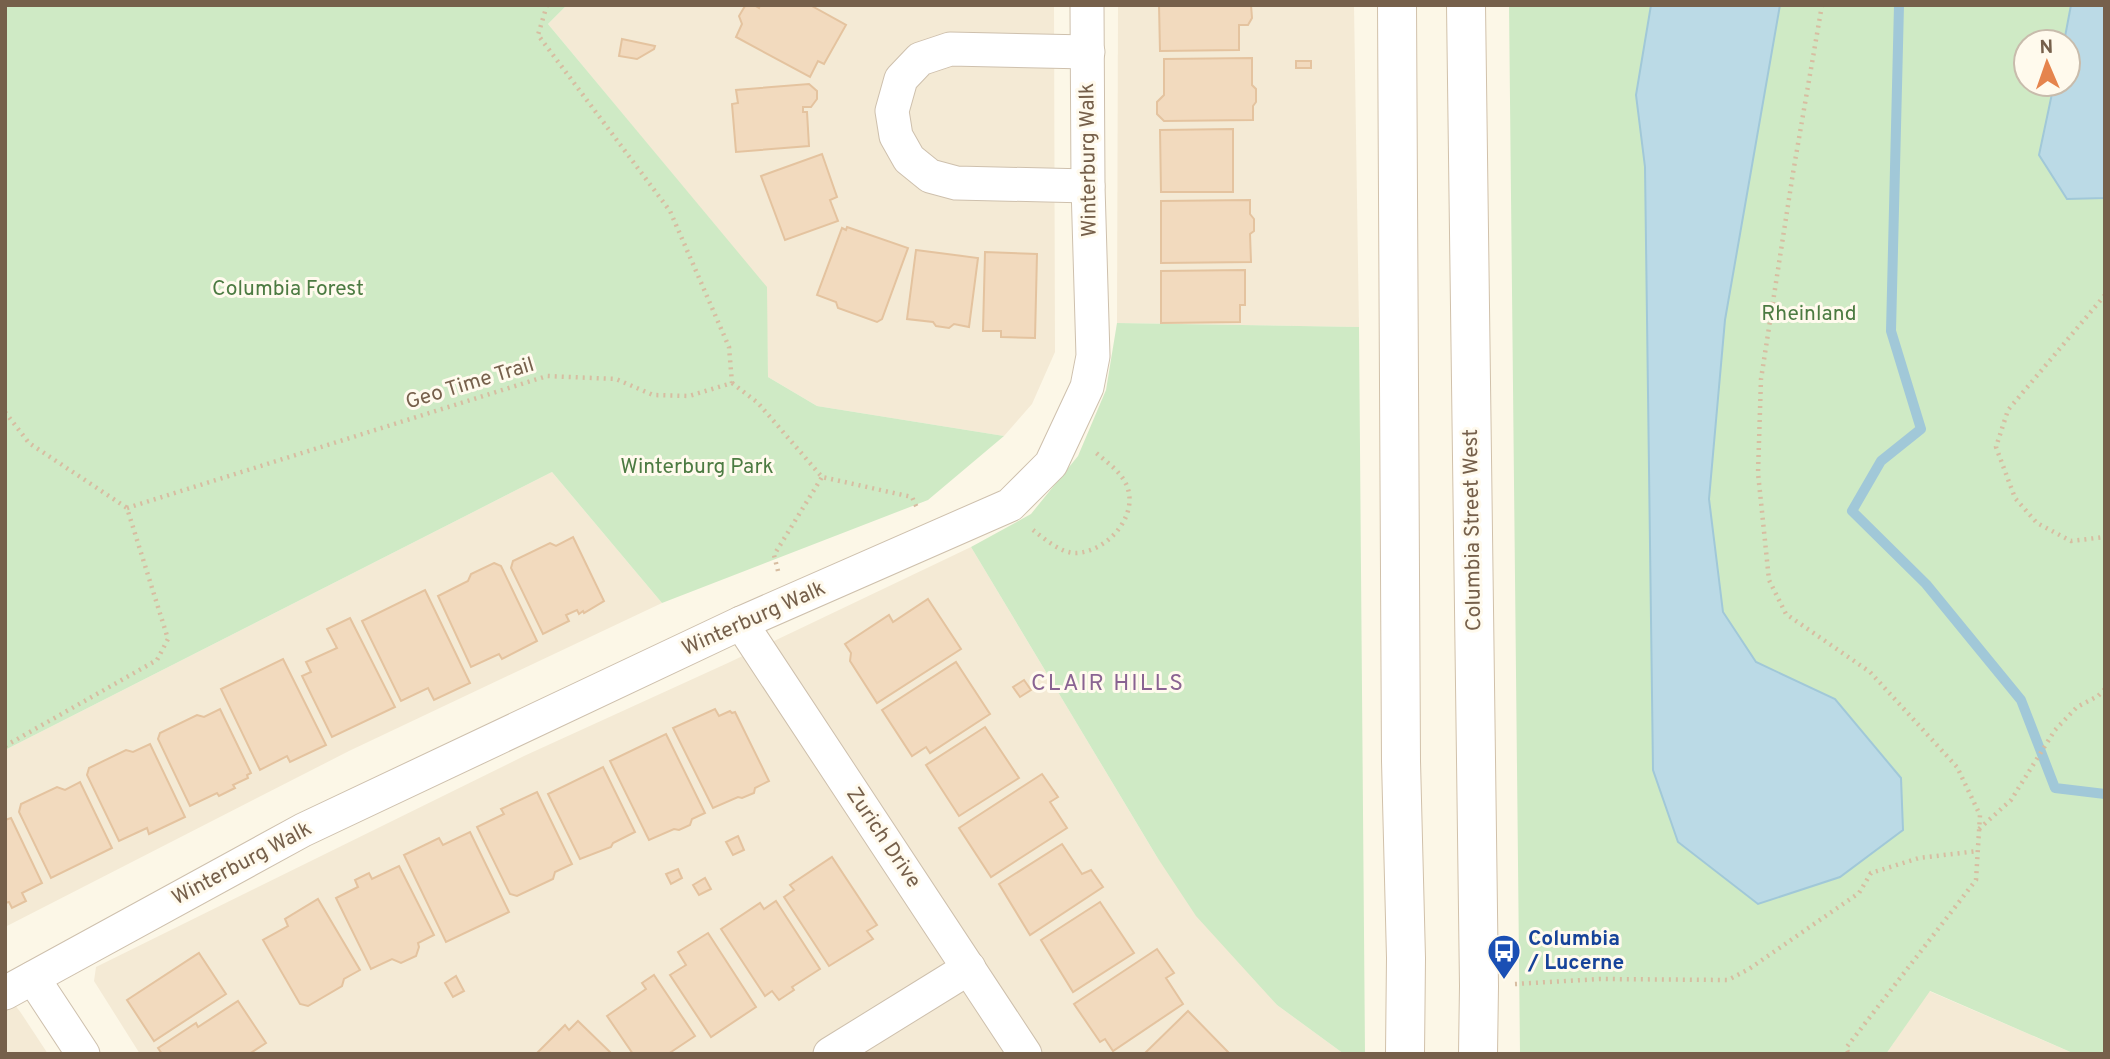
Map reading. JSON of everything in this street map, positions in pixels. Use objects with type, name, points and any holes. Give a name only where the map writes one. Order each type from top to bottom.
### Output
[{"type":"main road","points":[[1397,5],[1405,1054]]},
{"type":"main road","name":"Columbia Street West","points":[[1466,5],[1478,1054]]},
{"type":"street","name":"Winterburg Walk","points":[[19,985],[303,830],[741,623],[1010,505],[1051,464],[1087,387],[1093,356],[1087,5]]},
{"type":"street","points":[[1088,52],[950,48],[920,59],[901,79],[892,111],[897,136],[909,159],[930,176],[956,183],[1088,186]]},
{"type":"street","name":"Zurich Drive","points":[[741,623],[1025,1054]]},
{"type":"street","points":[[830,1054],[969,968]]},
{"type":"street","points":[[19,985],[83,1054]]},
{"type":"path","points":[[547,5],[538,35],[670,211],[729,347],[732,383],[758,404],[822,477],[912,497],[933,541]]},
{"type":"path","points":[[1822,5],[1761,379],[1758,473],[1769,580],[1786,614],[1870,672],[1957,766],[1980,815],[1976,880],[1846,1048],[1849,1054]]},
{"type":"path","points":[[2105,295],[2008,410],[1996,447],[2015,498],[2037,523],[2071,541],[2105,537]]},
{"type":"path","name":"Geo Time Trail","points":[[127,508],[547,376],[616,379],[653,395],[690,396],[732,383]]},
{"type":"path","points":[[5,412],[29,443],[127,508],[168,639],[157,660],[5,746]]},
{"type":"path","points":[[1010,505],[1029,527],[1053,545],[1075,553],[1098,547],[1120,530],[1129,509],[1127,485],[1117,471],[1093,451]]},
{"type":"path","points":[[790,602],[781,584],[774,555],[822,477]]},
{"type":"path","points":[[1979,829],[2011,800],[2055,730],[2077,707],[2098,696],[2105,688]]},
{"type":"path","points":[[1479,986],[1600,979],[1728,980],[1749,969],[1859,892],[1871,873],[1919,858],[1978,851]]},
{"type":"shaded area","points":[[567,5],[1054,5],[1055,352],[1032,404],[1004,436],[817,406],[768,377],[766,287],[548,24]]},
{"type":"shaded area","points":[[1118,5],[1354,5],[1359,327],[1117,323]]},
{"type":"shaded area","points":[[552,472],[662,603],[349,751],[5,927],[5,750]]},
{"type":"shaded area","points":[[971,547],[1157,857],[1277,1005],[1344,1054],[140,1054],[94,981],[96,967],[524,756]]},
{"type":"shaded area","points":[[1929,991],[2075,1054],[1886,1054]]},
{"type":"shaded area","points":[[5,992],[21,1013],[48,1054],[5,1054]]},
{"type":"green space","name":"Columbia Forest","points":[[5,5],[567,5],[548,24],[767,287],[768,377],[817,406],[1004,436],[928,500],[662,603],[552,472],[5,750]]},
{"type":"green space","name":"Rheinland","points":[[1509,5],[2105,5],[2105,1054],[2075,1054],[1930,991],[1886,1054],[1520,1054]]},
{"type":"green space","points":[[1117,323],[1359,327],[1365,1054],[1344,1054],[1277,1005],[1196,916],[1157,857],[971,547],[1031,514],[1078,456],[1106,390]]},
{"type":"water","points":[[1651,5],[1780,5],[1725,320],[1709,499],[1723,612],[1756,662],[1835,699],[1901,778],[1903,830],[1840,877],[1758,904],[1678,842],[1653,770],[1645,167],[1636,95]]},
{"type":"water","points":[[2071,5],[2105,5],[2105,198],[2067,199],[2039,155],[2051,98],[2082,98],[2082,28],[2067,28]]},
{"type":"building","points":[[754,5],[759,8],[760,5],[810,5],[846,25],[824,64],[818,61],[810,77],[736,37],[742,24],[739,16],[745,6]]},
{"type":"building","points":[[1159,5],[1251,5],[1252,18],[1248,25],[1239,25],[1239,50],[1160,51]]},
{"type":"building","points":[[622,39],[655,46],[637,59],[619,56]]},
{"type":"building","points":[[1252,58],[1252,85],[1256,89],[1253,120],[1164,121],[1157,114],[1157,102],[1164,95],[1164,59]]},
{"type":"building","points":[[1296,61],[1311,61],[1311,68],[1296,68]]},
{"type":"building","points":[[809,84],[817,91],[817,99],[811,107],[803,107],[803,112],[807,112],[809,146],[736,152],[732,104],[738,103],[736,90]]},
{"type":"building","points":[[1233,129],[1233,192],[1161,192],[1160,130]]},
{"type":"building","points":[[822,154],[837,197],[830,200],[838,221],[785,240],[761,176]]},
{"type":"building","points":[[1250,200],[1250,214],[1254,219],[1254,231],[1250,234],[1251,262],[1161,263],[1161,201]]},
{"type":"building","points":[[847,227],[908,248],[882,319],[877,322],[838,308],[836,302],[817,295],[842,228],[846,230]]},
{"type":"building","points":[[916,250],[978,258],[969,327],[954,324],[949,328],[936,326],[933,322],[907,319]]},
{"type":"building","points":[[985,252],[1037,254],[1035,338],[1001,337],[1001,331],[983,331]]},
{"type":"building","points":[[1245,270],[1245,305],[1240,305],[1240,322],[1161,323],[1161,271]]},
{"type":"building","points":[[573,537],[604,601],[584,613],[583,611],[579,614],[577,610],[566,615],[569,621],[543,634],[511,568],[513,561],[550,543],[556,546]]},
{"type":"building","points":[[494,563],[501,566],[537,641],[502,659],[499,654],[471,667],[438,596],[468,581],[471,574]]},
{"type":"building","points":[[425,590],[470,683],[434,700],[428,688],[401,701],[362,621]]},
{"type":"building","points":[[928,599],[961,649],[877,703],[850,661],[851,653],[845,644],[889,615],[893,622]]},
{"type":"building","points":[[350,618],[395,707],[332,737],[302,676],[311,672],[306,662],[337,648],[327,629]]},
{"type":"building","points":[[283,659],[326,745],[290,762],[287,756],[260,770],[221,689]]},
{"type":"building","points":[[956,662],[990,714],[930,753],[926,747],[912,756],[882,710]]},
{"type":"building","points":[[1024,680],[1031,690],[1020,697],[1013,687]]},
{"type":"building","points":[[220,709],[251,773],[247,775],[248,778],[233,785],[235,788],[190,806],[158,739],[160,733],[197,715],[204,717]]},
{"type":"building","points":[[715,709],[719,716],[730,711],[735,712],[769,781],[755,788],[754,793],[713,808],[673,728]]},
{"type":"building","points":[[985,727],[1019,778],[959,816],[926,765]]},
{"type":"building","points":[[666,734],[705,813],[692,819],[690,825],[649,840],[610,761]]},
{"type":"building","points":[[150,744],[185,817],[149,834],[147,828],[119,841],[87,775],[89,768],[126,750],[133,752]]},
{"type":"building","points":[[603,767],[635,832],[613,843],[611,847],[580,859],[548,794]]},
{"type":"building","points":[[1042,774],[1058,797],[1050,802],[1067,828],[991,877],[959,828]]},
{"type":"building","points":[[80,782],[112,848],[51,878],[19,812],[21,804],[57,787],[65,790]]},
{"type":"building","points":[[537,792],[572,864],[555,872],[553,879],[517,896],[510,894],[477,827],[504,814],[501,809]]},
{"type":"building","points":[[11,818],[42,883],[22,893],[26,901],[12,908],[9,902],[5,903],[5,820]]},
{"type":"building","points":[[470,832],[509,912],[446,942],[404,855],[439,838],[443,845]]},
{"type":"building","points":[[738,836],[744,850],[733,855],[726,842]]},
{"type":"building","points":[[1062,844],[1082,874],[1091,870],[1103,887],[1030,935],[999,884]]},
{"type":"building","points":[[832,857],[877,925],[867,931],[873,939],[829,966],[784,897],[794,890],[790,885]]},
{"type":"building","points":[[399,866],[434,935],[418,943],[416,956],[401,963],[392,959],[371,969],[336,898],[358,887],[355,880],[369,873],[372,879]]},
{"type":"building","points":[[678,869],[682,878],[671,884],[666,874]]},
{"type":"building","points":[[705,878],[711,889],[699,895],[693,885]]},
{"type":"building","points":[[318,899],[360,970],[344,979],[342,986],[308,1006],[300,1004],[263,940],[288,926],[285,919]]},
{"type":"building","points":[[776,901],[820,969],[792,987],[794,990],[779,1000],[772,991],[765,996],[721,929],[760,903],[764,909]]},
{"type":"building","points":[[1100,902],[1134,953],[1073,992],[1041,940]]},
{"type":"building","points":[[708,933],[756,1007],[711,1037],[670,975],[686,965],[678,952]]},
{"type":"building","points":[[1157,949],[1174,973],[1166,978],[1183,1004],[1113,1051],[1105,1039],[1100,1042],[1074,1004]]},
{"type":"building","points":[[199,953],[226,994],[154,1041],[127,1000]]},
{"type":"building","points":[[654,975],[695,1036],[668,1054],[633,1054],[607,1016],[646,989],[642,983]]},
{"type":"building","points":[[456,976],[464,991],[453,997],[445,983]]},
{"type":"building","points":[[238,1001],[266,1043],[249,1054],[162,1054],[158,1048],[196,1023],[198,1027]]},
{"type":"building","points":[[1188,1011],[1230,1054],[1144,1054]]},
{"type":"building","points":[[578,1021],[612,1054],[536,1054],[565,1025],[569,1030]]},
{"type":"waterway","points":[[1899,5],[1891,331],[1921,429],[1881,461],[1852,511],[1926,584],[2021,700],[2055,788],[2105,794]]},
{"type":"place","name":"Columbia / Lucerne","points":[[1504,981]]},
{"type":"district","name":"CLAIR HILLS","points":[[1108,684]]},
{"type":"park label","name":"Winterburg Park","points":[[697,467]]}]
